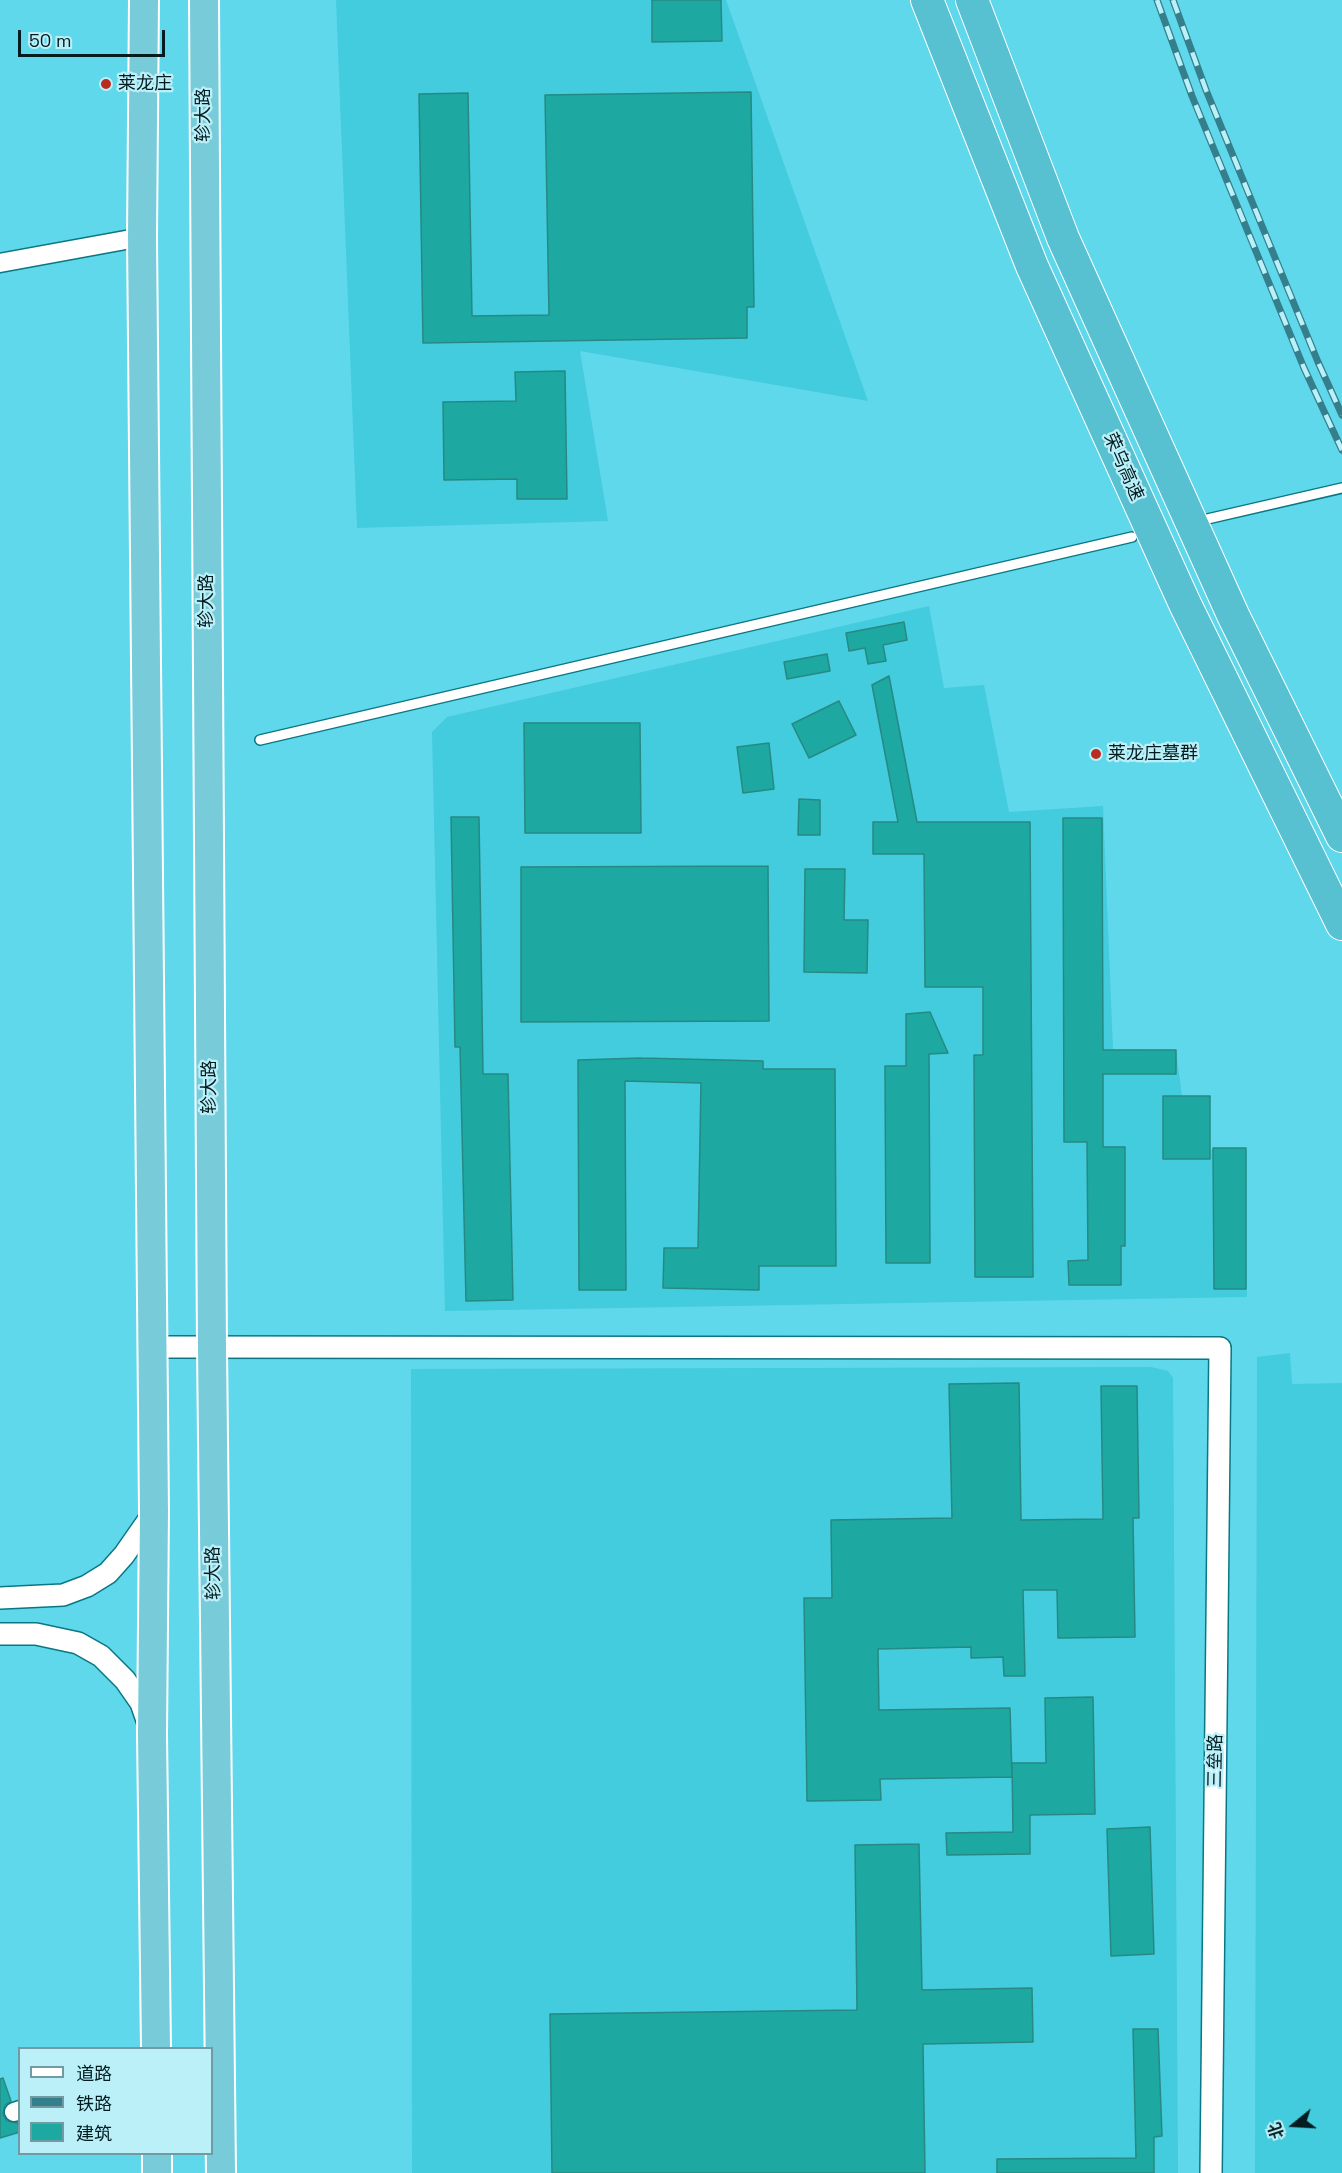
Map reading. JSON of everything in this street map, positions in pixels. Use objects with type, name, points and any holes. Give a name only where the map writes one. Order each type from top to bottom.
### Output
[{"type":"highway","points":[[144,0],[142,237],[154,1512],[152,1734],[156,2047]]},
{"type":"highway","name":"轸大路","points":[[204,0],[212,1347],[221,2173]]},
{"type":"highway","name":"荣乌高速","points":[[927,0],[1037,277],[1185,604],[1342,924]]},
{"type":"highway","points":[[972,0],[1064,238],[1233,615],[1342,836]]},
{"type":"highway","points":[[157,2155],[157,2173]]},
{"type":"street","points":[[0,263],[142,237]]},
{"type":"street","points":[[152,1347],[212,1347]]},
{"type":"street","name":"三垒路","points":[[212,1347],[1220,1348],[1211,2173]]},
{"type":"street","points":[[0,1598],[63,1595],[87,1586],[108,1573],[124,1555],[154,1512]]},
{"type":"street","points":[[0,1634],[36,1634],[78,1643],[101,1656],[126,1680],[141,1703],[152,1734]]},
{"type":"lane","points":[[1203,520],[1342,488]]},
{"type":"lane","points":[[260,741],[1132,537]]},
{"type":"shaded area","points":[[336,0],[726,0],[868,401],[580,351],[608,521],[357,528]]},
{"type":"shaded area","points":[[929,606],[944,688],[984,685],[1009,812],[1103,806],[1113,1049],[1176,1050],[1182,1096],[1210,1096],[1207,1150],[1246,1148],[1247,1297],[445,1311],[432,732],[447,717]]},
{"type":"shaded area","points":[[1290,1353],[1292,1384],[1342,1383],[1342,2173],[1255,2173],[1257,1357]]},
{"type":"shaded area","points":[[1151,1367],[1168,1371],[1173,1378],[1178,2173],[412,2173],[411,1369]]},
{"type":"building","points":[[652,0],[721,0],[722,41],[652,42]]},
{"type":"building","points":[[751,92],[754,307],[747,307],[747,338],[423,343],[419,94],[468,93],[472,316],[549,315],[545,95]]},
{"type":"building","points":[[565,371],[567,499],[517,499],[517,479],[444,480],[443,402],[516,401],[515,372]]},
{"type":"building","points":[[904,622],[907,640],[883,645],[886,661],[868,664],[865,648],[849,651],[846,633]]},
{"type":"building","points":[[827,654],[830,671],[787,679],[784,662]]},
{"type":"building","points":[[889,676],[917,822],[1030,822],[1033,1277],[975,1277],[974,1055],[983,1055],[983,987],[925,987],[924,854],[873,854],[873,822],[898,822],[872,685]]},
{"type":"building","points":[[839,701],[856,735],[809,758],[792,724]]},
{"type":"building","points":[[524,723],[640,723],[641,833],[525,833]]},
{"type":"building","points":[[769,743],[774,789],[743,793],[737,747]]},
{"type":"building","points":[[799,799],[820,800],[820,835],[798,835]]},
{"type":"building","points":[[451,817],[479,817],[483,1074],[508,1074],[513,1300],[466,1301],[460,1047],[455,1047]]},
{"type":"building","points":[[1063,818],[1102,818],[1103,1050],[1176,1050],[1176,1074],[1103,1074],[1103,1147],[1125,1147],[1125,1246],[1121,1246],[1121,1285],[1069,1285],[1068,1261],[1088,1260],[1087,1142],[1064,1142]]},
{"type":"building","points":[[768,866],[769,1021],[521,1022],[521,867]]},
{"type":"building","points":[[805,869],[845,869],[844,920],[868,920],[867,973],[804,972]]},
{"type":"building","points":[[930,1012],[948,1053],[929,1054],[930,1263],[886,1263],[885,1066],[906,1066],[906,1014]]},
{"type":"building","points":[[641,1058],[763,1061],[763,1069],[835,1069],[836,1266],[759,1266],[759,1290],[663,1288],[664,1248],[698,1248],[701,1083],[625,1081],[626,1290],[579,1290],[578,1060]]},
{"type":"building","points":[[1163,1096],[1210,1096],[1210,1159],[1163,1159]]},
{"type":"building","points":[[1213,1148],[1246,1148],[1246,1289],[1214,1289]]},
{"type":"building","points":[[1019,1383],[1021,1520],[1103,1519],[1101,1386],[1137,1386],[1139,1518],[1133,1518],[1135,1637],[1058,1638],[1057,1590],[1023,1590],[1025,1676],[1004,1676],[1003,1657],[971,1658],[971,1647],[878,1649],[879,1710],[1010,1708],[1012,1777],[880,1779],[881,1800],[807,1801],[804,1598],[832,1598],[831,1520],[952,1518],[949,1384]]},
{"type":"building","points":[[1093,1697],[1095,1814],[1030,1815],[1030,1854],[947,1855],[946,1833],[1013,1832],[1012,1763],[1046,1763],[1045,1698]]},
{"type":"building","points":[[1150,1827],[1154,1954],[1111,1956],[1107,1829]]},
{"type":"building","points":[[919,1844],[922,1990],[1032,1988],[1033,2042],[923,2044],[925,2173],[552,2173],[550,2014],[857,2010],[855,1845]]},
{"type":"building","points":[[1133,2029],[1158,2029],[1162,2136],[1154,2137],[1154,2173],[997,2173],[997,2159],[1136,2158]]},
{"type":"building","points":[[3,2078],[11,2101],[5,2105],[3,2115],[7,2121],[18,2123],[18,2133],[0,2138],[0,2079]]},
{"type":"railway","points":[[1157,0],[1192,96],[1304,368],[1342,450]]},
{"type":"railway","points":[[1173,0],[1206,90],[1342,415]]},
{"type":"place","name":"莱龙庄","points":[[106,84]]},
{"type":"place","name":"莱龙庄墓群","points":[[1096,754]]}]
